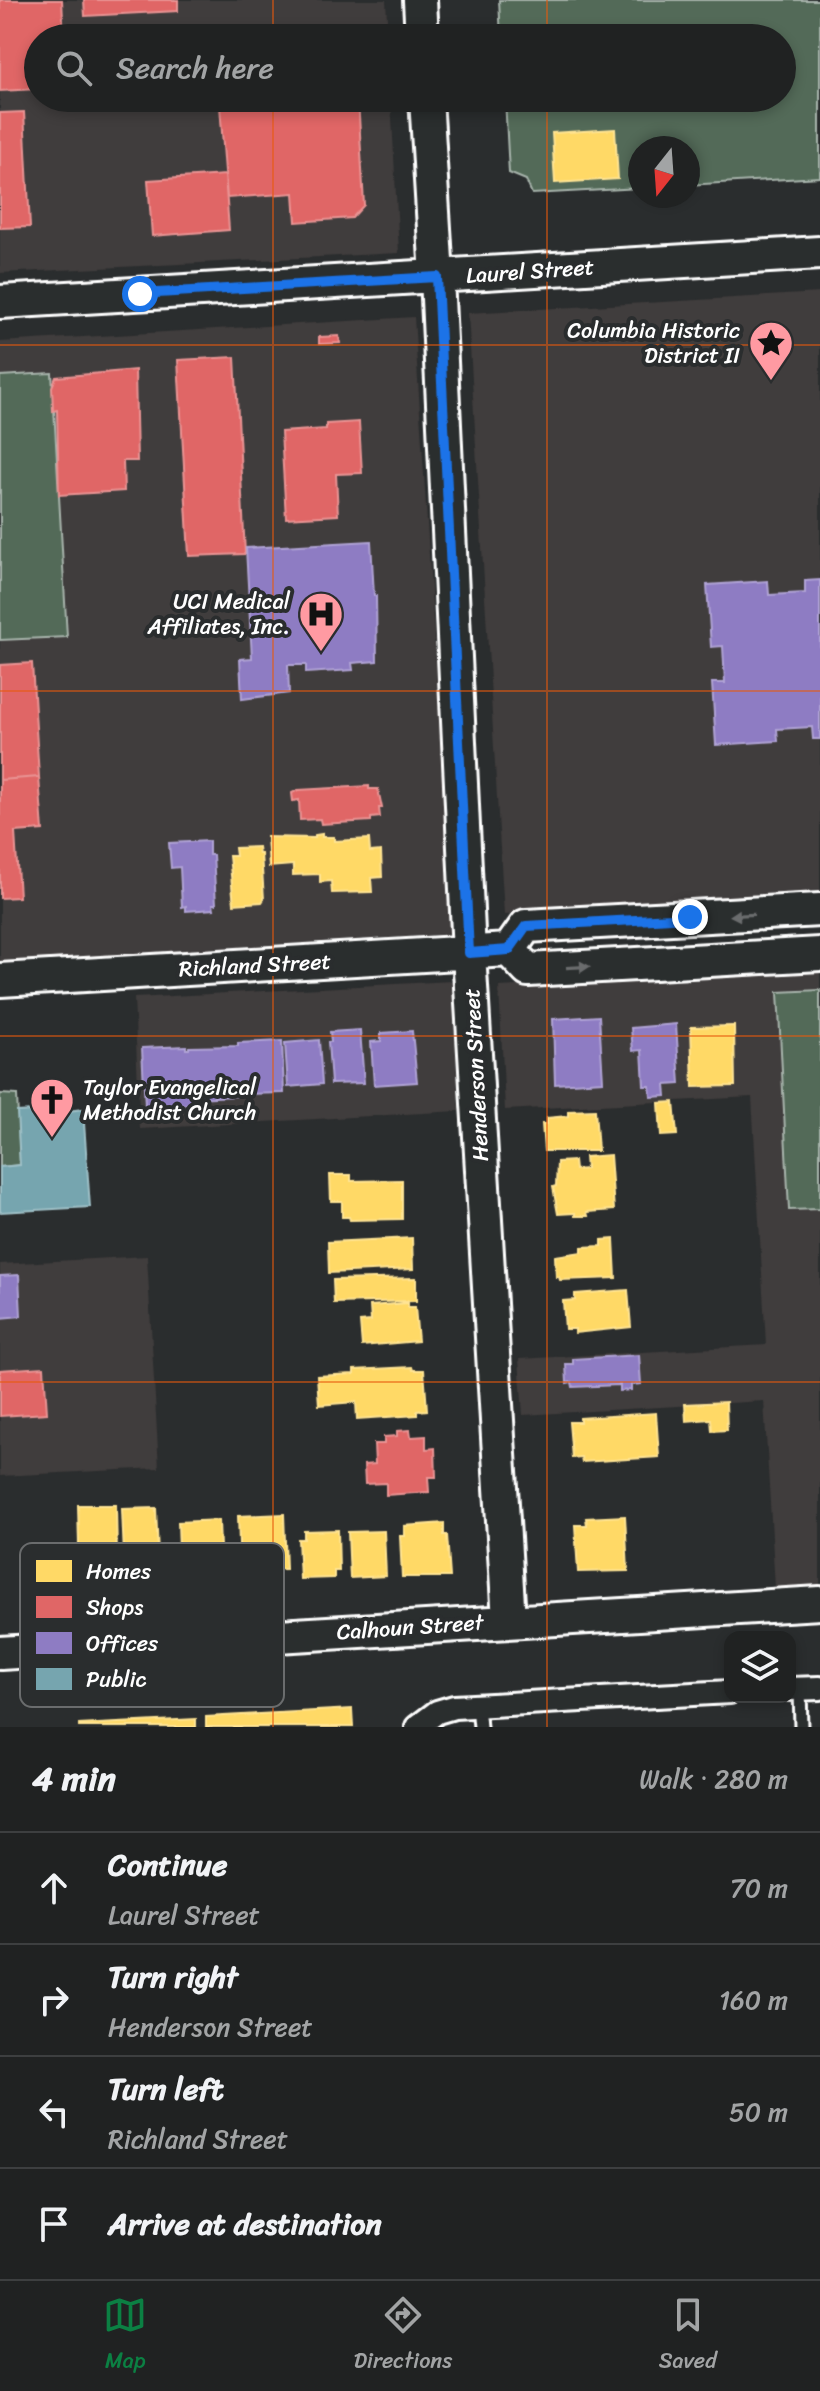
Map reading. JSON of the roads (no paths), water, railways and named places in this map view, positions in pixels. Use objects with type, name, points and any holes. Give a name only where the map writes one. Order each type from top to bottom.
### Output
[{"type":"street","points":[[420,0],[421,24]]},
{"type":"street","name":"Henderson Street","points":[[427,112],[469,953],[509,1621]]},
{"type":"street","name":"Laurel Street","points":[[0,302],[820,253]]},
{"type":"street","points":[[820,910],[526,926],[509,950],[528,970],[820,954]]},
{"type":"street","points":[[690,917],[694,961]]},
{"type":"street","name":"Richland Street","points":[[0,980],[509,950]]},
{"type":"street","name":"Calhoun Street","points":[[284,1635],[820,1603]]},
{"type":"street","name":"Calhoun Street","points":[[0,1653],[20,1652]]},
{"type":"street","points":[[417,1727],[437,1712],[454,1707],[479,1717],[724,1693]]},
{"type":"lane","points":[[801,1727],[803,1688]]},
{"type":"place","name":"Columbia Historic District II","points":[[771,382]]},
{"type":"place","name":"UCI Medical Affiliates, Inc.","points":[[321,653]]},
{"type":"place","name":"Taylor Evangelical Methodist Church","points":[[52,1139]]}]
